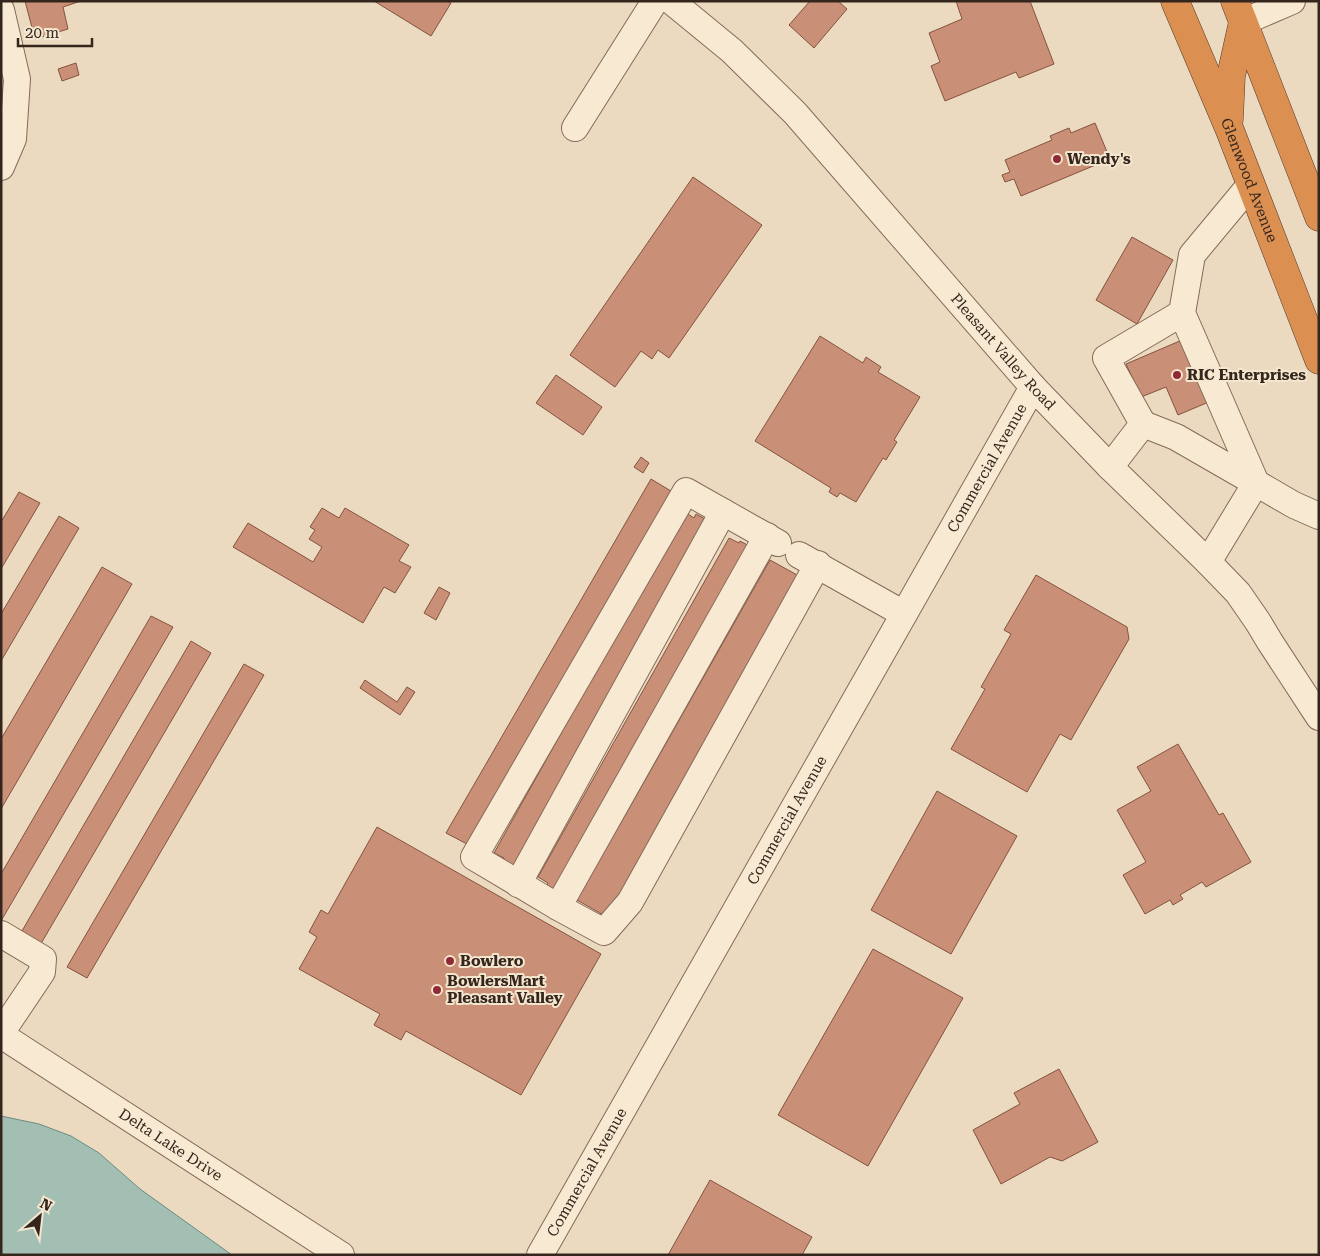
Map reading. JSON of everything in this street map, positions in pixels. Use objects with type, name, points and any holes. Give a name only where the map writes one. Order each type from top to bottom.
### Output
[{"type":"highway","name":"Glenwood Avenue","points":[[1176,1],[1229,128],[1319,360]]},
{"type":"highway","points":[[1229,128],[1231,76],[1239,12]]},
{"type":"highway","points":[[1239,12],[1319,217]]},
{"type":"street","points":[[575,128],[655,1]]},
{"type":"street","name":"Pleasant Valley Road","points":[[671,1],[732,51],[795,113],[1033,387],[1110,467],[1238,592],[1319,717]]},
{"type":"street","points":[[1239,12],[1292,1]]},
{"type":"street","points":[[1,10],[17,79],[13,139],[1,167]]},
{"type":"street","points":[[1251,184],[1192,255],[1182,313],[1256,483]]},
{"type":"street","points":[[1182,313],[1106,358],[1143,424],[1176,437],[1294,504],[1319,516]]},
{"type":"street","name":"Commercial Avenue","points":[[540,1255],[1033,387]]},
{"type":"street","points":[[1110,467],[1143,424]]},
{"type":"street","points":[[1208,562],[1256,483]]},
{"type":"street","points":[[791,549],[630,902],[604,932],[558,908],[474,857],[686,490],[723,512],[791,549],[904,614]]},
{"type":"street","points":[[518,884],[723,512]]},
{"type":"street","points":[[558,908],[791,549]]},
{"type":"street","points":[[1,934],[43,959],[42,972],[1,1034]]},
{"type":"street","name":"Delta Lake Drive","points":[[1,1034],[341,1255]]},
{"type":"shaded area","points":[[1,1116],[39,1124],[71,1136],[99,1153],[140,1189],[232,1255],[1,1255]]},
{"type":"building","points":[[25,1],[81,1],[63,7],[68,29],[35,39]]},
{"type":"building","points":[[374,1],[447,1],[451,3],[431,36]]},
{"type":"building","points":[[810,1],[838,1],[847,9],[814,48],[789,25]]},
{"type":"building","points":[[956,1],[1030,1],[1054,64],[1019,78],[1016,72],[945,101],[931,66],[940,62],[929,33],[962,19]]},
{"type":"building","points":[[76,63],[79,75],[62,81],[58,69]]},
{"type":"building","name":"Wendy's","points":[[1095,123],[1110,159],[1021,196],[1014,179],[1005,182],[1002,175],[1010,172],[1005,160],[1052,140],[1050,136],[1069,128],[1071,133]]},
{"type":"building","points":[[693,177],[762,225],[669,358],[658,350],[652,359],[641,351],[615,387],[570,355]]},
{"type":"building","points":[[1132,237],[1173,260],[1137,324],[1096,300]]},
{"type":"building","name":"RIC Enterprises","points":[[1203,331],[1230,393],[1178,415],[1166,387],[1141,397],[1126,364]]},
{"type":"building","points":[[820,336],[863,363],[866,357],[881,367],[878,372],[920,397],[894,440],[897,442],[886,460],[883,458],[856,502],[840,493],[837,497],[829,492],[831,488],[755,441]]},
{"type":"building","points":[[556,375],[602,407],[583,435],[536,403]]},
{"type":"building","points":[[641,457],[649,463],[643,473],[634,467]]},
{"type":"building","points":[[651,479],[671,491],[467,844],[446,833]]},
{"type":"building","points":[[19,492],[40,503],[1,569],[1,522]]},
{"type":"building","points":[[322,508],[339,518],[345,508],[409,545],[399,561],[411,567],[395,593],[384,587],[363,623],[233,547],[248,523],[313,562],[322,547],[309,539],[315,530],[310,527]]},
{"type":"building","points":[[685,512],[694,518],[696,514],[712,523],[516,872],[501,863],[504,858],[494,853]]},
{"type":"building","points":[[59,516],[79,528],[1,661],[1,614]]},
{"type":"building","points":[[729,538],[751,547],[556,894],[545,888],[548,883],[538,877]]},
{"type":"building","points":[[770,560],[799,576],[607,917],[577,900]]},
{"type":"building","points":[[102,567],[132,584],[1,809],[1,739]]},
{"type":"building","points":[[1036,575],[1127,627],[1129,639],[1071,740],[1060,734],[1027,792],[951,749],[985,689],[981,687],[1011,634],[1004,630]]},
{"type":"building","points":[[439,587],[450,593],[436,620],[424,613]]},
{"type":"building","points":[[151,616],[173,627],[1,921],[1,874]]},
{"type":"building","points":[[191,641],[211,653],[39,947],[19,936]]},
{"type":"building","points":[[244,664],[264,675],[87,978],[67,967]]},
{"type":"building","points":[[365,680],[397,702],[407,687],[415,692],[400,715],[360,688]]},
{"type":"building","points":[[1178,744],[1219,815],[1223,813],[1251,862],[1206,887],[1202,882],[1180,895],[1183,899],[1173,905],[1170,900],[1145,914],[1123,875],[1146,862],[1117,810],[1151,791],[1137,767]]},
{"type":"building","points":[[937,791],[1017,836],[951,954],[871,910]]},
{"type":"building","name":"Bowlero","points":[[377,827],[601,954],[521,1095],[406,1031],[401,1040],[374,1025],[380,1014],[299,969],[317,937],[309,932],[321,910],[328,914]]},
{"type":"building","points":[[873,949],[963,998],[868,1166],[778,1115]]},
{"type":"building","points":[[1059,1069],[1098,1142],[1062,1161],[1050,1157],[1001,1184],[973,1130],[1020,1104],[1014,1093]]},
{"type":"building","points":[[710,1180],[812,1237],[802,1255],[668,1255]]},
{"type":"place","name":"Wendy's","points":[[1057,159]]},
{"type":"place","name":"RIC Enterprises","points":[[1177,375]]},
{"type":"place","name":"Bowlero","points":[[450,961]]},
{"type":"place","name":"BowlersMart Pleasant Valley","points":[[437,990]]}]
